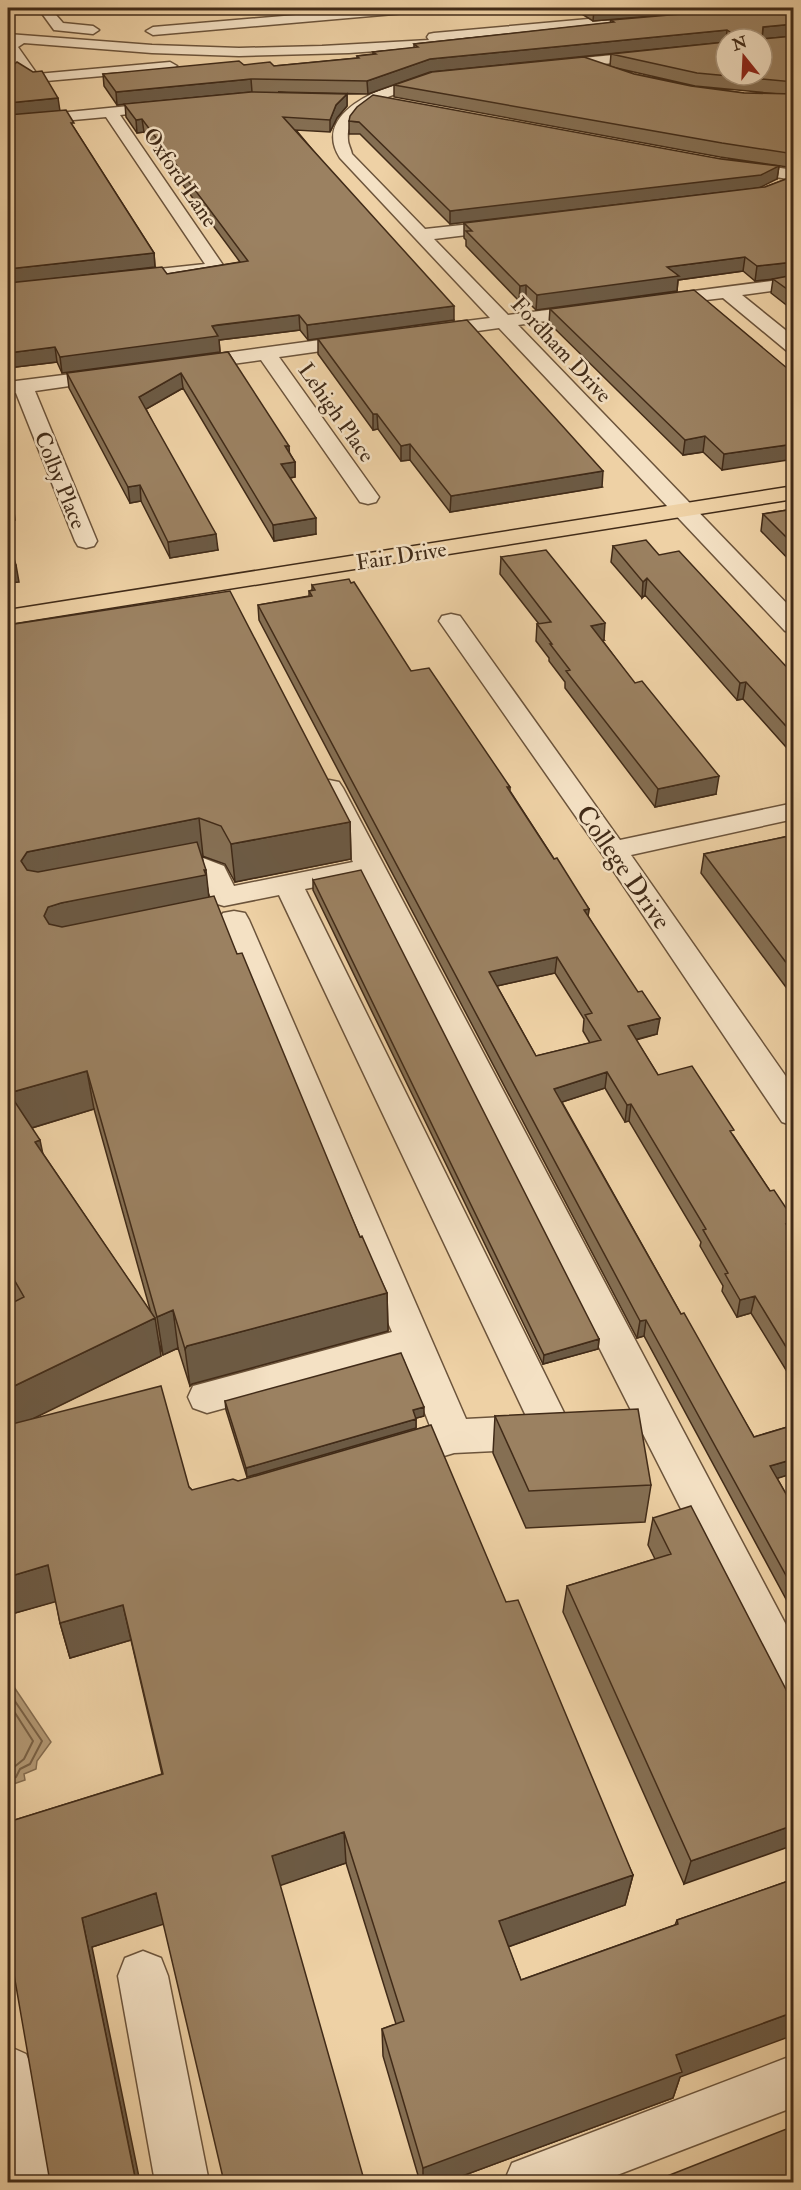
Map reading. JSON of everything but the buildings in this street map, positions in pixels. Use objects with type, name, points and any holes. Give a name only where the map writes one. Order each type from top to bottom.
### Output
[{"type":"main road","name":"Fair Drive","points":[[8,617],[232,597],[682,510],[794,492]]},
{"type":"street","points":[[44,8],[59,27],[103,30]]},
{"type":"street","points":[[140,32],[417,8]]},
{"type":"street","points":[[237,49],[230,58],[209,63],[35,78],[30,76],[11,46],[14,38],[133,47],[372,48],[746,8]]},
{"type":"street","points":[[540,15],[560,28],[764,12]]},
{"type":"street","points":[[223,25],[237,49]]},
{"type":"street","points":[[8,32],[237,49]]},
{"type":"street","points":[[534,67],[714,49]]},
{"type":"street","points":[[580,62],[614,75]]},
{"type":"street","points":[[370,100],[394,89],[430,78],[454,76]]},
{"type":"street","points":[[341,99],[370,100],[393,105]]},
{"type":"street","name":"Fordham Drive","points":[[370,100],[346,118],[339,130],[339,146],[356,167],[794,626]]},
{"type":"street","points":[[8,122],[181,104]]},
{"type":"street","name":"Oxford Lane","points":[[100,280],[216,267],[110,111]]},
{"type":"street","points":[[720,164],[794,175]]},
{"type":"street","points":[[773,189],[794,180]]},
{"type":"street","points":[[421,235],[527,222]]},
{"type":"street","points":[[632,304],[794,283]]},
{"type":"street","points":[[727,292],[794,347]]},
{"type":"street","points":[[408,334],[609,307]]},
{"type":"street","points":[[174,366],[385,337]]},
{"type":"street","name":"Lehigh Place","points":[[267,354],[369,497]]},
{"type":"street","points":[[15,387],[128,372]]},
{"type":"street","name":"Colby Place","points":[[15,387],[86,541]]},
{"type":"street","name":"College Drive","points":[[451,621],[613,850],[794,1114]]},
{"type":"street","points":[[316,762],[370,867],[606,1429]]},
{"type":"street","points":[[613,850],[794,811]]},
{"type":"street","points":[[136,881],[203,867],[214,872],[224,914],[415,1341],[454,1436]]},
{"type":"street","points":[[224,914],[288,884],[370,867]]},
{"type":"street","points":[[288,884],[606,1429],[794,1684]]},
{"type":"street","points":[[207,1397],[415,1341]]},
{"type":"street","points":[[365,1462],[454,1436],[606,1429]]},
{"type":"street","points":[[143,1976],[182,2182]]},
{"type":"street","points":[[8,2072],[25,2182]]},
{"type":"street","points":[[531,2182],[794,2081]]},
{"type":"water","points":[[12,1684],[51,1742],[37,1761],[36,1769],[24,1774],[25,1780],[8,1786],[8,1686]]}]
